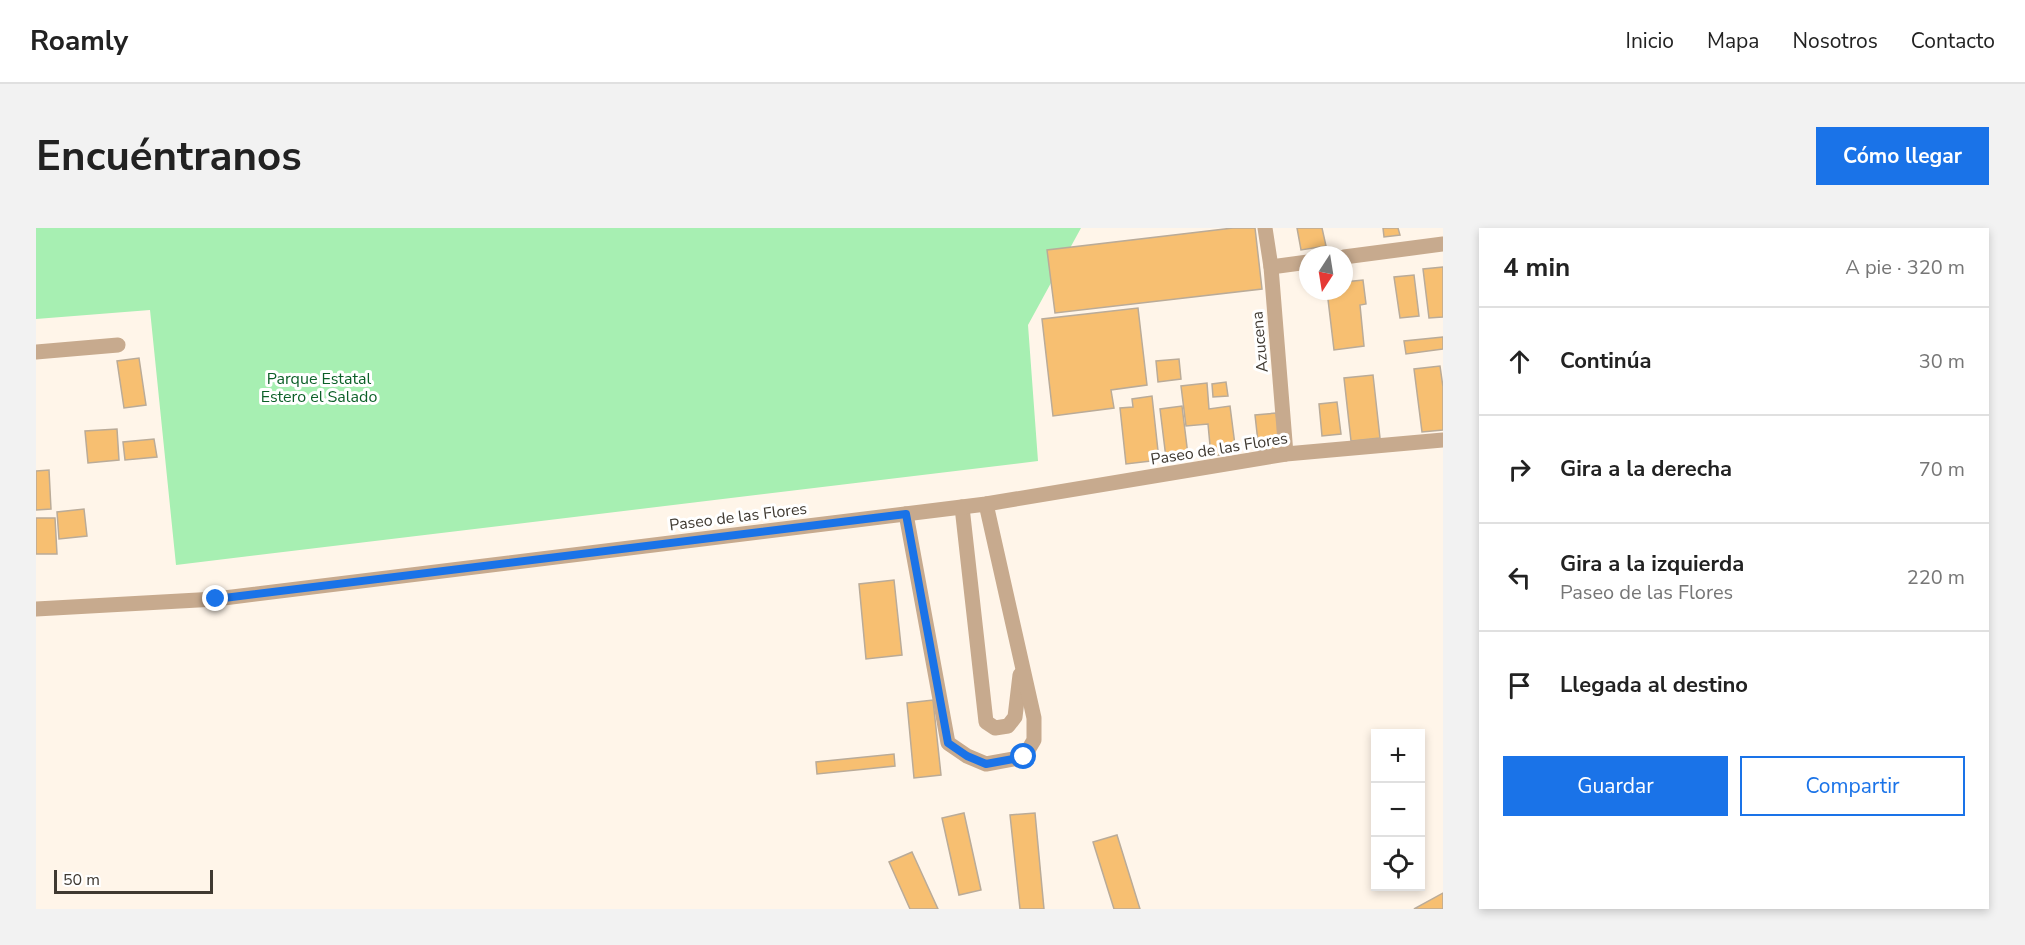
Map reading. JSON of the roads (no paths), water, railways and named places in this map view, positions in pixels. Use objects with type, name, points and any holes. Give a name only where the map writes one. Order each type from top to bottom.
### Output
[{"type":"street","name":"Azucena","points":[[1265,228],[1271,267],[1286,454]]},
{"type":"street","points":[[1353,256],[1443,244]]},
{"type":"street","points":[[1271,267],[1299,263]]},
{"type":"street","points":[[36,352],[118,345]]},
{"type":"street","name":"Paseo de las Flores","points":[[36,609],[216,599],[986,504],[1286,454],[1443,440]]},
{"type":"street","points":[[906,514],[948,743],[967,756],[986,764],[1024,757],[1034,740],[1034,718],[986,504]]},
{"type":"street","points":[[962,507],[986,722],[995,728],[1008,726],[1015,717],[1022,663]]},
{"type":"park label","name":"Parque Estatal Estero el Salado","points":[[319,387]]}]
